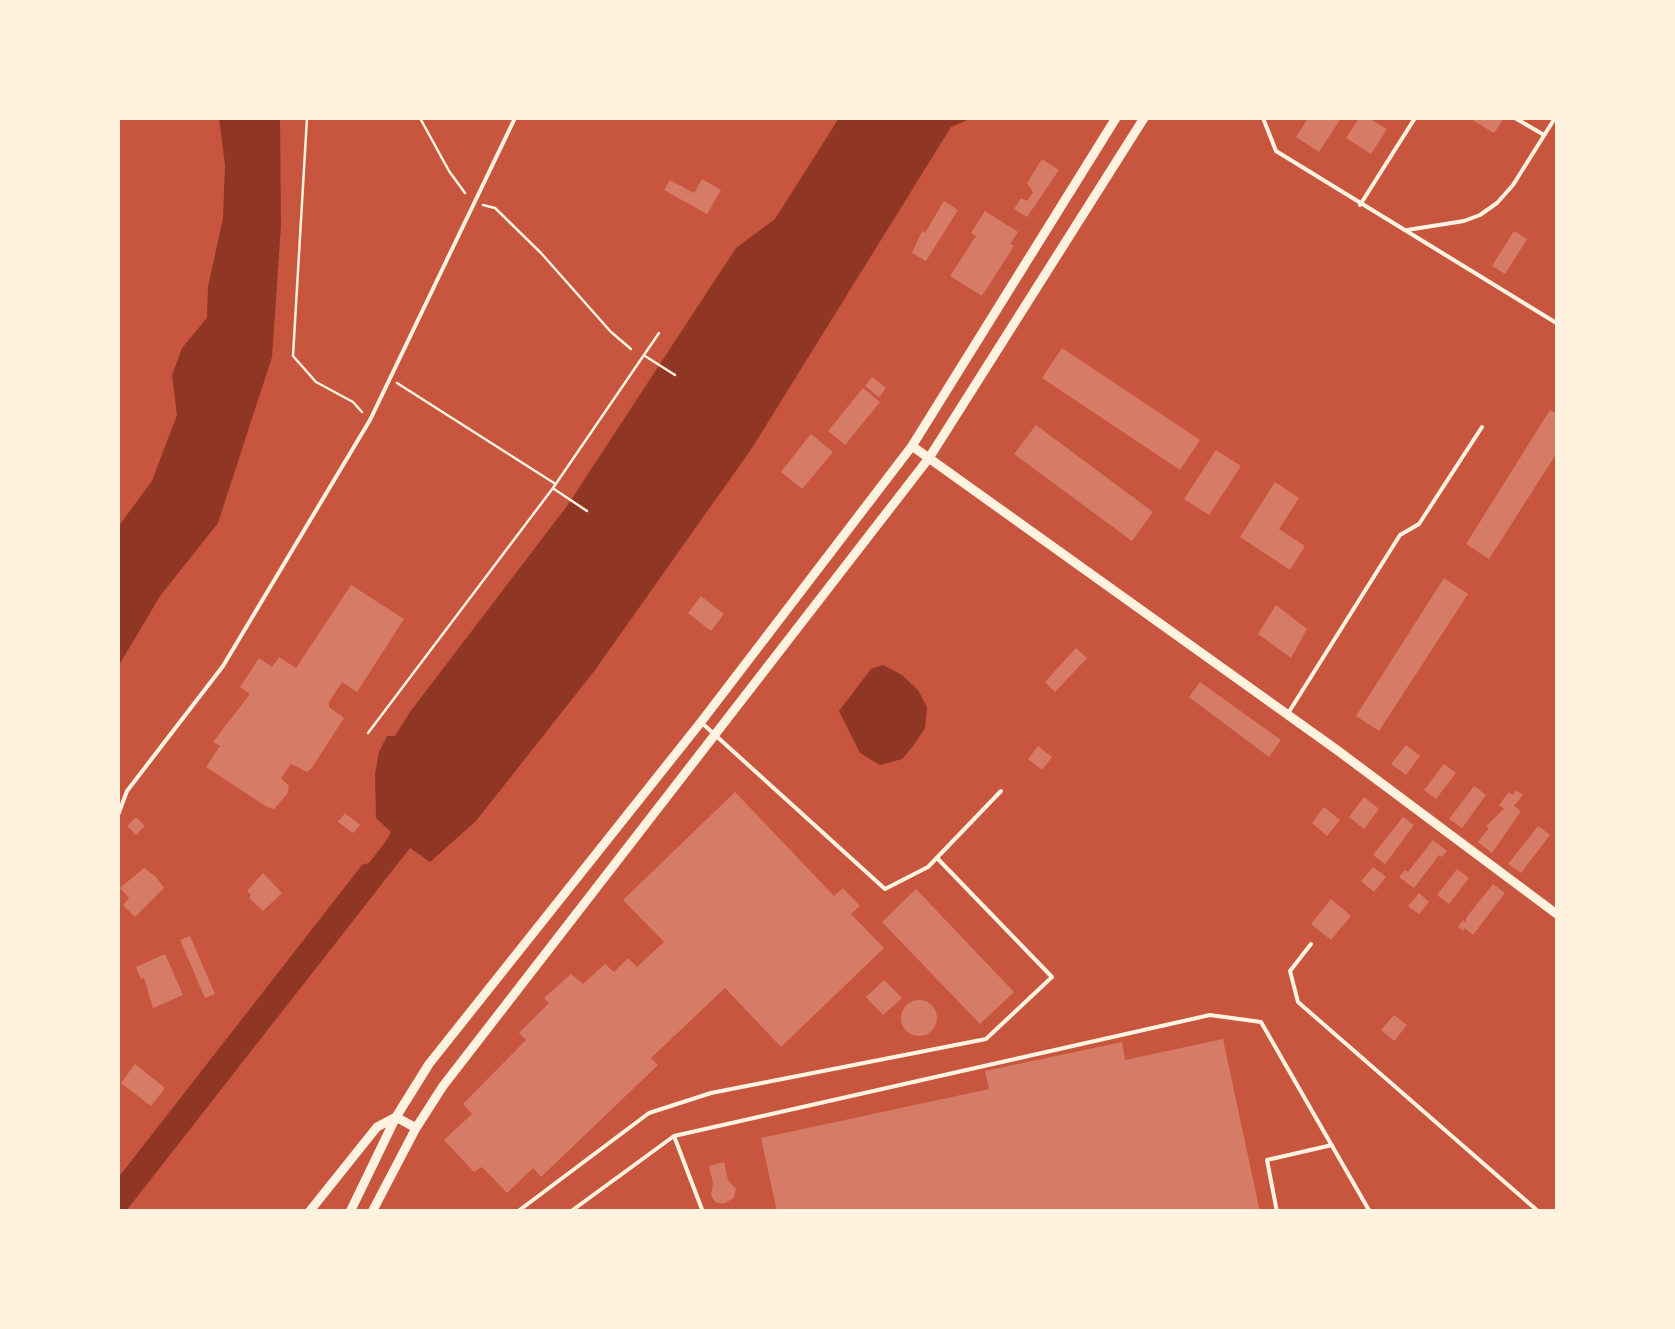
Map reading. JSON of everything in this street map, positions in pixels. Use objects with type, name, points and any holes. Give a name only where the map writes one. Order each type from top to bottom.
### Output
[{"type":"street","points":[[350,1212],[396,1117],[429,1064],[701,722],[912,446],[1116,118]]},
{"type":"street","points":[[372,1212],[443,1086],[929,458],[1144,118]]},
{"type":"street","points":[[1000,304],[1018,316]]},
{"type":"street","points":[[912,446],[1287,714],[1558,915]]},
{"type":"street","points":[[396,1117],[416,1128]]},
{"type":"street","points":[[309,1212],[377,1127],[396,1117]]},
{"type":"lane","points":[[118,815],[127,791],[223,666],[370,420],[515,118]]},
{"type":"lane","points":[[1262,118],[1276,152],[1558,324]]},
{"type":"lane","points":[[1360,205],[1415,118]]},
{"type":"lane","points":[[1515,118],[1544,135]]},
{"type":"lane","points":[[1408,230],[1448,226],[1480,215],[1498,203],[1555,118]]},
{"type":"lane","points":[[1287,714],[1400,535],[1419,524],[1482,427]]},
{"type":"lane","points":[[701,722],[885,889],[928,866],[1002,791]]},
{"type":"lane","points":[[517,1212],[648,1112],[711,1093],[986,1039],[1052,977],[936,858]]},
{"type":"lane","points":[[1311,944],[1290,971],[1298,1002],[1539,1212]]},
{"type":"lane","points":[[570,1212],[674,1136],[1210,1015],[1261,1022],[1370,1212]]},
{"type":"lane","points":[[674,1136],[703,1212]]},
{"type":"lane","points":[[1277,1212],[1267,1160],[1332,1145]]},
{"type":"path","points":[[307,118],[293,356],[316,382],[353,402],[370,420]]},
{"type":"path","points":[[420,118],[448,171],[472,202],[495,208],[631,349]]},
{"type":"path","points":[[368,733],[554,486],[659,333]]},
{"type":"path","points":[[644,355],[675,375]]},
{"type":"path","points":[[390,378],[587,510]]},
{"type":"shaded area","points":[[219,118],[280,118],[281,226],[272,357],[218,523],[160,596],[118,667],[118,527],[152,481],[177,415],[172,375],[182,348],[207,318],[208,287],[223,218],[225,165]]},
{"type":"shaded area","points":[[839,118],[972,118],[951,127],[752,448],[595,670],[476,821],[430,862],[410,848],[126,1211],[118,1211],[118,1178],[362,865],[369,863],[386,841],[391,832],[376,818],[375,774],[387,736],[395,736],[567,506],[736,248],[775,219]]},
{"type":"shaded area","points":[[883,665],[918,690],[927,707],[925,728],[913,746],[902,759],[880,765],[860,753],[839,711],[871,669]]},
{"type":"building","points":[[1308,118],[1341,118],[1319,152],[1296,137]]},
{"type":"building","points":[[1359,118],[1368,118],[1387,129],[1371,154],[1346,138]]},
{"type":"building","points":[[1469,118],[1499,118],[1503,120],[1494,133]]},
{"type":"building","points":[[1042,159],[1059,170],[1027,217],[1014,209],[1021,198],[1027,201],[1033,192],[1027,183]]},
{"type":"building","points":[[702,179],[721,190],[707,214],[664,190],[670,180],[694,193]]},
{"type":"building","points":[[944,201],[958,210],[926,261],[912,253],[922,231],[925,233]]},
{"type":"building","points":[[985,211],[1018,232],[1010,244],[1014,246],[982,296],[950,276],[976,236],[971,233]]},
{"type":"building","points":[[1514,231],[1527,239],[1505,274],[1492,266]]},
{"type":"building","points":[[1062,348],[1200,440],[1180,470],[1042,378]]},
{"type":"building","points":[[872,377],[886,388],[879,397],[865,386]]},
{"type":"building","points":[[863,388],[880,402],[845,445],[828,431]]},
{"type":"building","points":[[1550,410],[1558,414],[1558,451],[1489,559],[1466,544]]},
{"type":"building","points":[[1036,425],[1153,512],[1132,541],[1014,454]]},
{"type":"building","points":[[811,434],[833,452],[802,489],[781,472]]},
{"type":"building","points":[[1216,450],[1241,466],[1209,515],[1184,499]]},
{"type":"building","points":[[1275,482],[1299,498],[1279,529],[1305,546],[1290,570],[1240,537]]},
{"type":"building","points":[[1444,578],[1468,594],[1379,731],[1356,716]]},
{"type":"building","points":[[351,585],[404,619],[357,692],[342,682],[329,702],[329,707],[344,718],[311,769],[307,772],[291,764],[281,778],[289,786],[287,794],[274,809],[267,807],[206,767],[220,746],[213,742],[250,694],[240,687],[259,658],[272,667],[279,657],[296,668]]},
{"type":"building","points":[[701,596],[724,614],[711,631],[688,613]]},
{"type":"building","points":[[1276,605],[1307,629],[1291,658],[1258,634]]},
{"type":"building","points":[[1076,648],[1087,658],[1055,692],[1045,682]]},
{"type":"building","points":[[1200,682],[1281,740],[1269,757],[1189,697]]},
{"type":"building","points":[[1406,745],[1420,756],[1406,775],[1391,764]]},
{"type":"building","points":[[1038,746],[1052,757],[1042,770],[1028,759]]},
{"type":"building","points":[[1444,764],[1456,773],[1436,799],[1424,790]]},
{"type":"building","points":[[1474,786],[1486,795],[1462,828],[1449,819]]},
{"type":"building","points":[[1516,790],[1523,795],[1514,806],[1521,811],[1492,853],[1478,842],[1489,828],[1486,826],[1504,809],[1499,805],[1509,792],[1513,795]]},
{"type":"building","points":[[735,792],[834,896],[843,888],[860,906],[851,914],[884,948],[781,1047],[725,988],[651,1058],[658,1065],[541,1177],[533,1168],[507,1193],[482,1167],[474,1172],[444,1140],[472,1114],[463,1104],[526,1040],[519,1033],[549,1003],[544,998],[571,974],[583,984],[605,964],[614,972],[628,958],[637,967],[664,942],[623,900]]},
{"type":"building","points":[[1364,797],[1379,809],[1364,829],[1349,817]]},
{"type":"building","points":[[1324,807],[1340,820],[1327,836],[1312,823]]},
{"type":"building","points":[[345,813],[360,825],[353,833],[338,822]]},
{"type":"building","points":[[136,817],[145,826],[136,835],[127,826]]},
{"type":"building","points":[[1403,817],[1414,825],[1385,864],[1373,855]]},
{"type":"building","points":[[1538,826],[1550,835],[1521,873],[1508,864]]},
{"type":"building","points":[[1433,840],[1447,851],[1442,857],[1439,855],[1414,888],[1399,877],[1405,870],[1408,872]]},
{"type":"building","points":[[1373,867],[1386,877],[1374,892],[1361,881]]},
{"type":"building","points":[[144,868],[164,888],[135,917],[123,905],[129,898],[120,888]]},
{"type":"building","points":[[1457,869],[1469,878],[1449,904],[1437,895]]},
{"type":"building","points":[[263,873],[282,893],[263,911],[247,891]]},
{"type":"building","points":[[1493,884],[1505,893],[1473,935],[1465,928],[1463,931],[1458,927],[1463,920],[1466,923]]},
{"type":"building","points":[[916,889],[1014,992],[980,1024],[882,922]]},
{"type":"building","points":[[1419,893],[1429,902],[1419,914],[1408,906]]},
{"type":"building","points":[[1331,899],[1351,916],[1331,940],[1311,924]]},
{"type":"building","points":[[190,936],[215,994],[205,998],[180,940]]},
{"type":"building","points":[[165,954],[183,995],[153,1008],[144,978],[141,979],[136,967]]},
{"type":"building","points":[[884,980],[902,998],[883,1015],[866,997]]},
{"type":"building","points":[[919,1000],[932,1005],[937,1018],[932,1031],[919,1036],[906,1031],[901,1018],[906,1005]]},
{"type":"building","points":[[1394,1015],[1407,1025],[1394,1041],[1381,1030]]},
{"type":"building","points":[[1223,1039],[1260,1212],[777,1212],[761,1138],[989,1089],[985,1071],[1122,1042],[1125,1060]]},
{"type":"building","points":[[135,1064],[165,1088],[151,1106],[121,1083]]},
{"type":"building","points":[[724,1162],[728,1180],[736,1189],[734,1198],[723,1204],[715,1202],[711,1195],[709,1166]]}]
